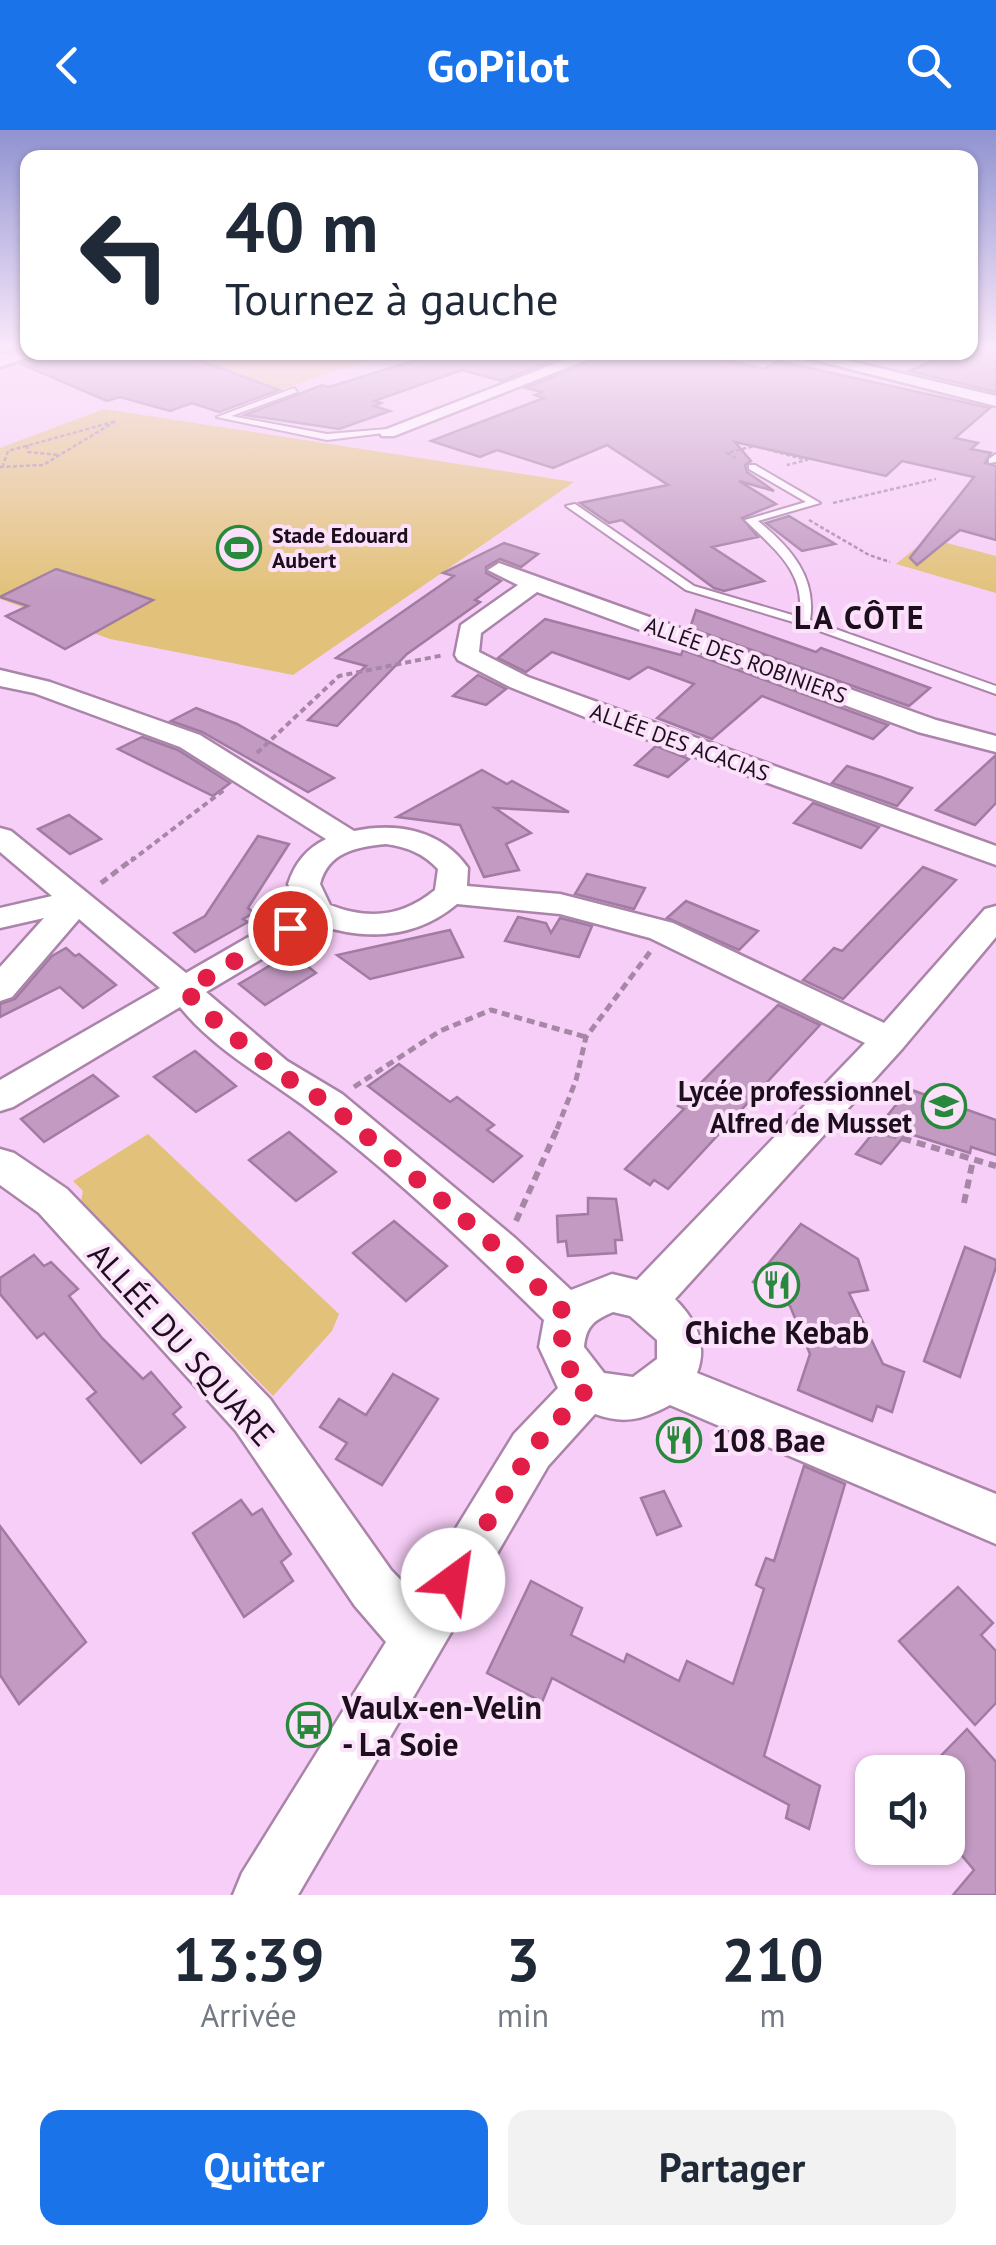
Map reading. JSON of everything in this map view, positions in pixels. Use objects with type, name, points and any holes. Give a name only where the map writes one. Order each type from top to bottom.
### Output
[{"type":"street","points":[[388,432],[400,427]]},
{"type":"street","name":"ALLÉE DES ROBINIERS","points":[[498,570],[927,726],[996,744]]},
{"type":"street","name":"ALLÉE DES ACACIAS","points":[[535,583],[470,630],[467,655],[549,694],[996,856]]},
{"type":"street","points":[[0,678],[41,687],[190,741],[348,840]]},
{"type":"street","points":[[386,835],[430,845],[453,868],[450,894],[431,911],[407,923],[357,926],[317,912],[309,900],[306,875],[330,848],[348,840],[386,835]]},
{"type":"street","points":[[0,837],[186,990],[200,1008],[274,1070],[329,1104],[500,1250],[568,1316]]},
{"type":"street","points":[[450,894],[560,904],[662,930],[889,1040]]},
{"type":"street","points":[[0,918],[78,899]]},
{"type":"street","points":[[0,989],[78,899]]},
{"type":"street","points":[[0,1097],[317,912]]},
{"type":"street","points":[[646,1301],[889,1040],[996,916]]},
{"type":"street","name":"ALLÉE DU SQUARE","points":[[0,1164],[53,1201],[252,1415],[373,1588],[418,1638]]},
{"type":"street","points":[[612,1293],[646,1301],[671,1323],[678,1338],[676,1368],[668,1382],[655,1392],[622,1400],[588,1388],[564,1362],[562,1330],[568,1316],[594,1297],[612,1293]]},
{"type":"street","points":[[668,1382],[996,1520]]},
{"type":"street","points":[[264,1895],[531,1450],[588,1388]]},
{"type":"lane","points":[[276,427],[327,437],[388,432]]},
{"type":"lane","points":[[752,467],[815,503]]},
{"type":"lane","points":[[804,622],[810,602],[787,549],[750,520],[815,503]]},
{"type":"lane","points":[[571,506],[690,588],[804,622],[996,690]]},
{"type":"path","points":[[93,427],[8,451],[2,466],[43,465],[106,427]]},
{"type":"path","points":[[28,445],[28,452],[39,456],[62,455]]},
{"type":"path","points":[[815,503],[842,503],[936,479]]},
{"type":"path","points":[[790,509],[869,556],[890,562]]},
{"type":"path","points":[[500,1250],[536,1183],[576,1080],[586,1038],[662,930]]},
{"type":"path","points":[[329,1104],[440,1030],[492,1010],[586,1038]]},
{"type":"path","points":[[888,1134],[996,1166]]},
{"type":"path","points":[[964,1203],[973,1160]]},
{"type":"shaded area","name":"Stade Edouard Aubert","points":[[55,427],[222,427],[574,482],[293,675],[110,639],[0,599],[0,448]]},
{"type":"shaded area","points":[[928,538],[996,556],[996,593],[896,564]]},
{"type":"shaded area","points":[[148,1134],[339,1314],[332,1331],[273,1396],[81,1201],[83,1191],[73,1181]]},
{"type":"building","points":[[467,427],[967,427],[955,438],[978,443],[971,449],[991,453],[985,463],[996,466],[996,540],[960,530],[917,565],[910,558],[974,477],[902,461],[886,476],[735,442],[751,461],[745,465],[747,472],[774,491],[739,481],[776,504],[742,518],[758,537],[712,547],[764,581],[724,591],[714,588],[622,520],[609,523],[580,503],[668,485],[607,445],[553,468],[497,450],[480,457],[431,441]]},
{"type":"building","points":[[789,516],[835,544],[802,551],[766,523]]},
{"type":"building","points":[[504,543],[538,554],[521,567],[500,559],[486,567],[486,573],[501,581],[475,600],[480,602],[407,654],[337,726],[308,720],[366,666],[336,658],[454,576],[443,573]]},
{"type":"building","points":[[56,569],[153,600],[65,649],[6,616],[28,606],[0,597]]},
{"type":"building","points":[[696,610],[816,652],[821,648],[930,688],[909,706],[690,628]]},
{"type":"building","points":[[545,619],[681,655],[683,650],[888,725],[873,739],[762,696],[712,739],[657,718],[694,684],[648,667],[629,679],[552,652],[526,672],[498,658]]},
{"type":"building","points":[[478,675],[506,689],[486,705],[453,696]]},
{"type":"building","points":[[196,708],[237,724],[334,778],[308,792],[202,732],[171,721]]},
{"type":"building","points":[[142,737],[178,750],[230,783],[213,796],[118,749]]},
{"type":"building","points":[[656,746],[689,759],[668,777],[635,765]]},
{"type":"building","points":[[996,755],[996,803],[975,825],[936,810]]},
{"type":"building","points":[[847,766],[912,788],[897,806],[832,783]]},
{"type":"building","points":[[482,770],[507,784],[512,781],[569,812],[495,808],[531,833],[506,844],[519,870],[484,877],[460,825],[397,817]]},
{"type":"building","points":[[813,803],[879,827],[861,848],[794,823]]},
{"type":"building","points":[[69,815],[101,839],[70,854],[38,829]]},
{"type":"building","points":[[258,836],[289,844],[248,908],[254,913],[243,919],[248,922],[195,952],[174,933],[205,916]]},
{"type":"building","points":[[923,867],[956,880],[843,999],[803,980],[834,948],[842,951]]},
{"type":"building","points":[[587,874],[645,888],[634,909],[575,894]]},
{"type":"building","points":[[686,901],[758,931],[739,950],[667,918]]},
{"type":"building","points":[[518,917],[546,923],[551,933],[560,918],[592,926],[579,957],[505,941]]},
{"type":"building","points":[[450,930],[463,957],[370,979],[337,955]]},
{"type":"building","points":[[66,948],[116,985],[83,1008],[60,987],[0,1017],[0,1004],[15,999],[52,956]]},
{"type":"building","points":[[291,953],[316,973],[265,1005],[239,984]]},
{"type":"building","points":[[778,1005],[820,1025],[668,1189],[654,1180],[650,1185],[625,1169],[684,1109],[678,1106]]},
{"type":"building","points":[[195,1051],[236,1086],[196,1112],[154,1077]]},
{"type":"building","points":[[399,1064],[450,1102],[457,1097],[494,1125],[487,1130],[522,1156],[493,1182],[368,1086]]},
{"type":"building","points":[[93,1075],[118,1096],[44,1142],[21,1119]]},
{"type":"building","points":[[909,1089],[996,1120],[996,1155],[971,1147],[970,1153],[907,1133],[881,1164],[856,1154]]},
{"type":"building","points":[[289,1132],[336,1172],[296,1201],[249,1160]]},
{"type":"building","points":[[588,1198],[616,1199],[622,1240],[615,1240],[616,1253],[568,1256],[566,1241],[558,1242],[557,1216],[588,1214]]},
{"type":"building","points":[[394,1221],[447,1266],[406,1301],[353,1253]]},
{"type":"building","points":[[801,1224],[858,1259],[868,1290],[849,1293],[883,1364],[904,1372],[892,1412],[877,1406],[872,1421],[798,1390],[810,1354],[790,1306],[753,1282]]},
{"type":"building","points":[[965,1247],[996,1260],[996,1267],[960,1377],[924,1361]]},
{"type":"building","points":[[34,1255],[44,1266],[51,1262],[78,1289],[69,1296],[102,1338],[143,1379],[151,1372],[181,1407],[173,1414],[185,1427],[141,1463],[87,1399],[96,1392],[44,1333],[37,1338],[0,1294],[0,1278]]},
{"type":"building","points":[[393,1374],[438,1399],[382,1485],[336,1459],[347,1443],[320,1427],[339,1399],[366,1415]]},
{"type":"building","points":[[804,1466],[845,1484],[764,1756],[820,1786],[809,1829],[786,1818],[789,1805],[552,1678],[542,1702],[487,1673],[531,1581],[582,1608],[571,1635],[624,1662],[627,1654],[679,1681],[687,1661],[733,1684],[764,1589],[756,1585],[766,1558],[774,1561]]},
{"type":"building","points":[[664,1491],[681,1526],[657,1535],[641,1498]]},
{"type":"building","points":[[241,1500],[252,1515],[262,1509],[291,1554],[281,1562],[293,1581],[244,1617],[193,1533]]},
{"type":"building","points":[[0,1526],[86,1642],[19,1704],[0,1675]]},
{"type":"building","points":[[958,1587],[993,1623],[981,1635],[996,1651],[996,1703],[975,1725],[899,1641]]},
{"type":"building","points":[[967,1729],[996,1762],[996,1895],[953,1895],[974,1870],[965,1859],[965,1755],[942,1755]]},
{"type":"place","name":"Stade Edouard Aubert","points":[[239,548]]},
{"type":"place","name":"Lycée professionnel Alfred de Musset","points":[[944,1106]]},
{"type":"place","name":"Chiche Kebab","points":[[777,1285]]},
{"type":"place","name":"108 Bae","points":[[679,1440]]},
{"type":"place","name":"Vaulx-en-Velin - La Soie","points":[[309,1725]]},
{"type":"district","name":"LA CÔTE","points":[[860,617]]},
{"type":"route","points":[[290,928],[186,990],[200,1008],[274,1070],[329,1104],[500,1250],[568,1316],[560,1346],[564,1362],[588,1388],[531,1450],[453,1580]]}]
